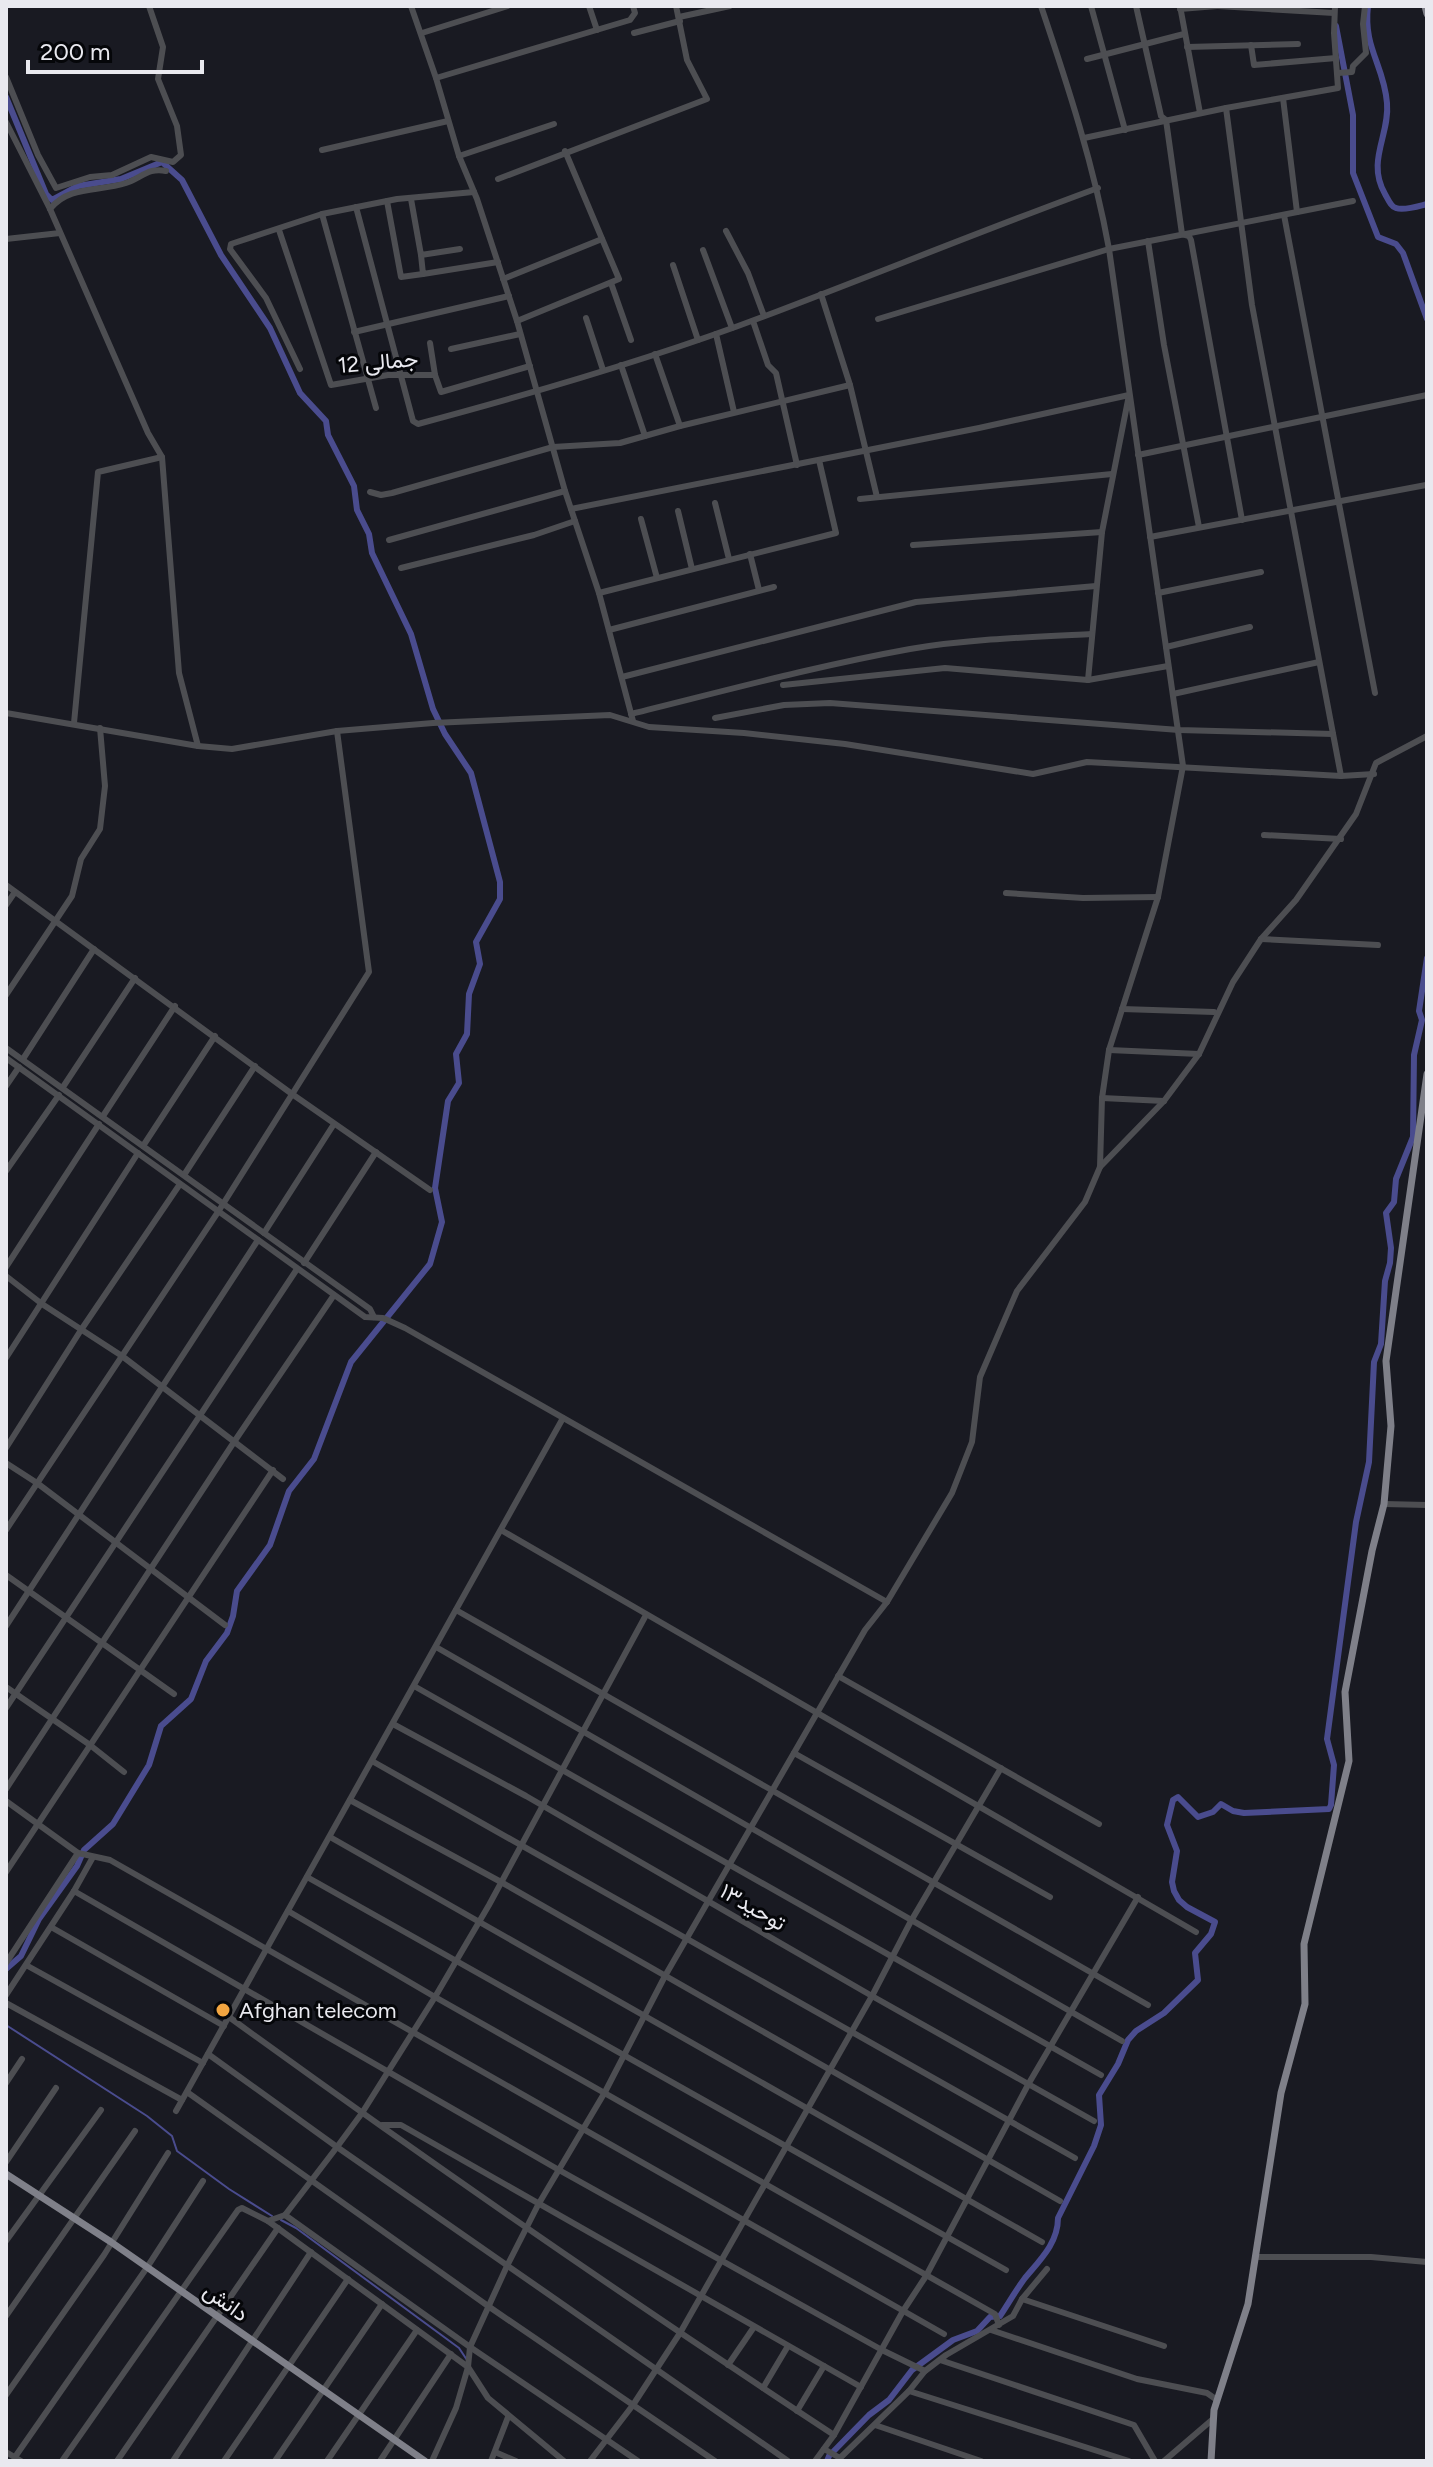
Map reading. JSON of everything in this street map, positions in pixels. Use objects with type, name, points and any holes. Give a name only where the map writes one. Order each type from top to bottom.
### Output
[{"type":"main road","points":[[1425,6],[1427,14]]},
{"type":"main road","points":[[1211,2461],[1213,2419],[1248,2304],[1281,2093],[1305,2004],[1304,1944],[1349,1761],[1345,1692],[1384,1504],[1391,1426],[1386,1361],[1427,1074]]},
{"type":"main road","name":"دانش","points":[[6,2174],[111,2242],[425,2461]]},
{"type":"street","points":[[6,77],[38,155],[56,188],[90,177],[112,175],[151,157],[173,162],[181,155],[177,126],[158,79],[163,47],[149,6]]},
{"type":"street","points":[[411,6],[517,321],[565,491],[599,593],[632,718]]},
{"type":"street","points":[[422,33],[508,6]]},
{"type":"street","points":[[589,6],[597,30]]},
{"type":"street","points":[[436,78],[630,20],[635,13],[633,6]]},
{"type":"street","points":[[498,179],[707,99],[687,60],[676,6]]},
{"type":"street","points":[[634,33],[730,6]]},
{"type":"street","points":[[1041,6],[1098,188],[1183,766],[1158,897],[1109,1050],[1102,1098],[1100,1167]]},
{"type":"street","points":[[1091,6],[1125,130]]},
{"type":"street","points":[[1136,6],[1161,116],[1166,120],[1182,234]]},
{"type":"street","points":[[1084,138],[1338,88],[1334,10],[1217,6],[1180,8],[1200,113]]},
{"type":"street","points":[[1338,73],[1352,72],[1353,66],[1366,53],[1365,6]]},
{"type":"street","points":[[1087,59],[1184,34]]},
{"type":"street","points":[[1187,47],[1298,44]]},
{"type":"street","points":[[1251,45],[1254,65],[1336,58]]},
{"type":"street","points":[[1283,98],[1297,212]]},
{"type":"street","points":[[1226,108],[1239,223],[1341,776]]},
{"type":"street","points":[[322,150],[448,121]]},
{"type":"street","points":[[6,123],[50,209],[148,433],[162,457],[179,673],[198,746]]},
{"type":"street","points":[[459,156],[554,124]]},
{"type":"street","points":[[517,321],[619,279],[565,151]]},
{"type":"street","points":[[50,209],[56,202],[82,189],[125,183],[157,169],[166,171]]},
{"type":"street","points":[[356,207],[415,424],[537,392],[716,334],[1098,188]]},
{"type":"street","points":[[300,369],[266,298],[229,246],[322,214],[387,201],[474,192]]},
{"type":"street","points":[[411,199],[423,274]]},
{"type":"street","points":[[387,201],[401,277],[498,262]]},
{"type":"street","points":[[878,319],[1109,249],[1353,201]]},
{"type":"street","points":[[322,214],[376,408]]},
{"type":"street","points":[[1284,215],[1375,693]]},
{"type":"street","name":"جمالی 12","points":[[279,230],[330,385],[367,378],[435,375],[440,391],[444,392],[530,366]]},
{"type":"street","points":[[726,231],[748,273],[764,316]]},
{"type":"street","points":[[6,239],[60,233]]},
{"type":"street","points":[[1182,234],[1191,240],[1242,520]]},
{"type":"street","points":[[503,279],[602,239]]},
{"type":"street","points":[[1148,241],[1199,527]]},
{"type":"street","points":[[421,255],[460,249]]},
{"type":"street","points":[[703,250],[732,328]]},
{"type":"street","points":[[673,265],[698,340]]},
{"type":"street","points":[[611,283],[631,340]]},
{"type":"street","points":[[821,294],[850,385],[877,497]]},
{"type":"street","points":[[354,332],[509,296]]},
{"type":"street","points":[[586,318],[603,370]]},
{"type":"street","points":[[753,321],[768,365],[776,373],[797,465]]},
{"type":"street","points":[[451,349],[520,334]]},
{"type":"street","points":[[716,334],[734,412]]},
{"type":"street","points":[[430,343],[435,375]]},
{"type":"street","points":[[655,354],[680,426]]},
{"type":"street","points":[[621,365],[645,436]]},
{"type":"street","points":[[370,492],[381,495],[392,493],[553,447],[620,443],[850,385]]},
{"type":"street","points":[[571,509],[1129,395]]},
{"type":"street","points":[[1088,680],[1102,532],[1129,395]]},
{"type":"street","points":[[1138,455],[1427,395]]},
{"type":"street","points":[[74,723],[98,472],[162,457]]},
{"type":"street","points":[[599,593],[836,533],[819,460]]},
{"type":"street","points":[[860,499],[1112,474]]},
{"type":"street","points":[[1150,537],[1426,485]]},
{"type":"street","points":[[389,540],[565,491]]},
{"type":"street","points":[[715,503],[729,559]]},
{"type":"street","points":[[678,511],[692,569]]},
{"type":"street","points":[[641,519],[657,578]]},
{"type":"street","points":[[401,568],[534,535],[575,521]]},
{"type":"street","points":[[913,545],[1102,532]]},
{"type":"street","points":[[750,554],[759,590]]},
{"type":"street","points":[[1158,593],[1261,572]]},
{"type":"street","points":[[622,677],[916,602],[1096,586]]},
{"type":"street","points":[[609,630],[774,587]]},
{"type":"street","points":[[1166,647],[1250,627]]},
{"type":"street","points":[[632,718],[910,649],[971,641],[1092,634]]},
{"type":"street","points":[[1173,694],[1319,662]]},
{"type":"street","points":[[782,681],[945,668],[1088,680],[1168,666]]},
{"type":"street","points":[[782,681],[784,705]]},
{"type":"street","points":[[715,718],[784,705],[830,703],[1179,730],[1333,734]]},
{"type":"street","points":[[6,713],[232,749],[337,731],[610,715],[632,718],[649,727],[845,744],[1033,774],[1087,762],[1341,776],[1374,774]]},
{"type":"street","points":[[6,995],[72,896],[81,859],[100,829],[105,786],[100,728]]},
{"type":"street","points":[[6,1530],[218,1212],[369,972],[337,731]]},
{"type":"street","points":[[432,2461],[456,2408],[468,2367],[469,2350],[538,2205],[605,2092],[665,1976],[838,1676],[865,1630],[887,1602],[952,1493],[972,1442],[980,1377],[1017,1291],[1085,1202],[1100,1167],[1164,1101],[1199,1054],[1233,982],[1261,939],[1296,900],[1341,839],[1356,814],[1376,763],[1427,736]]},
{"type":"street","points":[[1264,835],[1341,839]]},
{"type":"street","points":[[6,885],[292,1094],[430,1190]]},
{"type":"street","points":[[6,905],[15,892]]},
{"type":"street","points":[[1006,893],[1083,898],[1158,897]]},
{"type":"street","points":[[1261,939],[1378,945]]},
{"type":"street","points":[[23,1059],[94,949]]},
{"type":"street","points":[[63,1087],[135,978]]},
{"type":"street","points":[[103,1116],[175,1006]]},
{"type":"street","points":[[1122,1009],[1214,1012]]},
{"type":"street","points":[[143,1146],[215,1036]]},
{"type":"street","points":[[6,1048],[370,1309],[374,1317]]},
{"type":"street","points":[[1109,1050],[1199,1054]]},
{"type":"street","points":[[6,1058],[365,1317],[383,1318],[405,1328],[887,1602]]},
{"type":"street","points":[[184,1175],[255,1066]]},
{"type":"street","points":[[6,1086],[19,1067]]},
{"type":"street","points":[[6,1171],[59,1095]]},
{"type":"street","points":[[1102,1098],[1164,1101]]},
{"type":"street","points":[[6,1267],[99,1124]]},
{"type":"street","points":[[264,1233],[334,1124]]},
{"type":"street","points":[[304,1263],[376,1152]]},
{"type":"street","points":[[6,1358],[138,1153]]},
{"type":"street","points":[[6,1448],[180,1184]]},
{"type":"street","points":[[6,1626],[258,1240]]},
{"type":"street","points":[[6,1708],[297,1269]]},
{"type":"street","points":[[6,1276],[42,1304],[122,1356],[283,1479]]},
{"type":"street","points":[[6,1789],[334,1295]]},
{"type":"street","points":[[176,2111],[563,1418]]},
{"type":"street","points":[[6,1463],[225,1625]]},
{"type":"street","points":[[6,1872],[273,1470]]},
{"type":"street","points":[[1384,1504],[1427,1505]]},
{"type":"street","points":[[501,1530],[1196,1932]]},
{"type":"street","points":[[6,1575],[174,1694]]},
{"type":"street","points":[[456,1610],[1148,2005]]},
{"type":"street","points":[[268,2221],[285,2215],[337,2147],[435,1997],[646,1615]]},
{"type":"street","points":[[436,1647],[1122,2041]]},
{"type":"street","points":[[838,1676],[1099,1824]]},
{"type":"street","points":[[414,1686],[1101,2075]]},
{"type":"street","points":[[6,1687],[124,1772]]},
{"type":"street","name":"توحید۱۳","points":[[393,1724],[1094,2121]]},
{"type":"street","points":[[794,1753],[1050,1897]]},
{"type":"street","points":[[372,1761],[1075,2158]]},
{"type":"street","points":[[590,2461],[633,2405],[680,2333],[766,2185],[933,1882],[1001,1768]]},
{"type":"street","points":[[350,1800],[501,1882],[1060,2201]]},
{"type":"street","points":[[6,1801],[78,1853],[110,1860],[944,2334]]},
{"type":"street","points":[[330,1837],[1042,2242]]},
{"type":"street","points":[[6,1963],[78,1853]]},
{"type":"street","points":[[6,1995],[93,1857]]},
{"type":"street","points":[[307,1877],[1006,2270]]},
{"type":"street","points":[[74,1891],[559,2170],[909,2365],[925,2371]]},
{"type":"street","points":[[815,2461],[834,2435],[926,2276],[1029,2083],[1138,1897]]},
{"type":"street","points":[[288,1911],[995,2314],[999,2325]]},
{"type":"street","points":[[51,1927],[224,2026]]},
{"type":"street","points":[[26,1965],[203,2063]]},
{"type":"street","points":[[6,2003],[182,2100]]},
{"type":"street","points":[[229,2017],[680,2333],[834,2435]]},
{"type":"street","points":[[208,2054],[788,2461]]},
{"type":"street","points":[[6,2083],[22,2059]]},
{"type":"street","points":[[6,2162],[56,2088]]},
{"type":"street","points":[[187,2092],[488,2306],[715,2461]]},
{"type":"street","points":[[6,2241],[101,2110]]},
{"type":"street","points":[[381,2125],[401,2125],[861,2387]]},
{"type":"street","points":[[6,2316],[135,2131]]},
{"type":"street","points":[[6,2395],[168,2153]]},
{"type":"street","points":[[13,2458],[146,2269],[203,2181]]},
{"type":"street","points":[[62,2461],[240,2208],[268,2221],[468,2367],[488,2398],[564,2461]]},
{"type":"street","points":[[285,2215],[469,2350],[638,2461]]},
{"type":"street","points":[[117,2461],[278,2228]]},
{"type":"street","points":[[173,2461],[311,2252]]},
{"type":"street","points":[[1255,2257],[1371,2257],[1427,2262]]},
{"type":"street","points":[[824,2449],[842,2460],[925,2371],[1013,2316],[1022,2299],[1047,2269]]},
{"type":"street","points":[[224,2461],[348,2279]]},
{"type":"street","points":[[1022,2299],[1164,2346]]},
{"type":"street","points":[[275,2461],[382,2304]]},
{"type":"street","points":[[728,2365],[754,2327]]},
{"type":"street","points":[[327,2461],[417,2330]]},
{"type":"street","points":[[991,2330],[1137,2379],[1207,2393],[1217,2400]]},
{"type":"street","points":[[763,2388],[788,2346]]},
{"type":"street","points":[[380,2461],[451,2354]]},
{"type":"street","points":[[940,2360],[1134,2425],[1155,2461]]},
{"type":"street","points":[[797,2411],[824,2366]]},
{"type":"street","points":[[909,2391],[1129,2461]]},
{"type":"street","points":[[491,2461],[508,2417]]},
{"type":"street","points":[[1164,2461],[1213,2419]]},
{"type":"street","points":[[875,2425],[981,2461]]},
{"type":"street","points":[[495,2452],[516,2461]]},
{"type":"waterway","points":[[1368,6],[1368,34],[1387,103],[1378,159],[1380,182],[1394,207],[1407,209],[1427,204]]},
{"type":"waterway","points":[[1336,26],[1353,115],[1353,173],[1378,237],[1396,244],[1403,253],[1427,319]]},
{"type":"waterway","points":[[6,97],[46,194],[52,200],[78,186],[121,179],[162,162],[182,180],[221,255],[270,328],[300,393],[326,421],[328,435],[354,486],[357,510],[369,534],[372,553],[411,634],[433,709],[445,734],[471,773],[500,882],[500,899],[476,942],[480,964],[469,994],[467,1034],[456,1054],[459,1083],[448,1101],[435,1188],[442,1222],[430,1264],[351,1362],[314,1459],[289,1491],[270,1545],[237,1591],[227,1633],[206,1661],[191,1699],[161,1726],[149,1765],[113,1824],[84,1850],[77,1866],[39,1919],[21,1956],[6,1969]]},
{"type":"waterway","points":[[827,2461],[869,2415],[889,2400],[912,2370],[953,2340],[977,2331],[990,2317],[1000,2316],[1052,2243],[1058,2218],[1094,2146],[1101,2125],[1099,2095],[1128,2040],[1136,2031],[1164,2013],[1198,1980],[1195,1953],[1211,1934],[1215,1922],[1187,1907],[1174,1891],[1172,1882],[1177,1851],[1167,1825],[1173,1800],[1178,1797],[1198,1817],[1213,1812],[1221,1804],[1244,1813],[1329,1809],[1331,1805],[1334,1765],[1327,1739],[1356,1522],[1369,1462],[1374,1362],[1381,1344],[1385,1281],[1390,1263],[1386,1213],[1394,1202],[1396,1179],[1413,1137],[1414,1055],[1422,1020],[1419,1011],[1427,958]]},
{"type":"waterway","points":[[6,2025],[147,2116],[172,2136],[177,2151],[272,2216]]},
{"type":"waterway","points":[[281,2220],[459,2348],[467,2360]]},
{"type":"place","name":"Afghan telecom","points":[[223,2010]]}]
